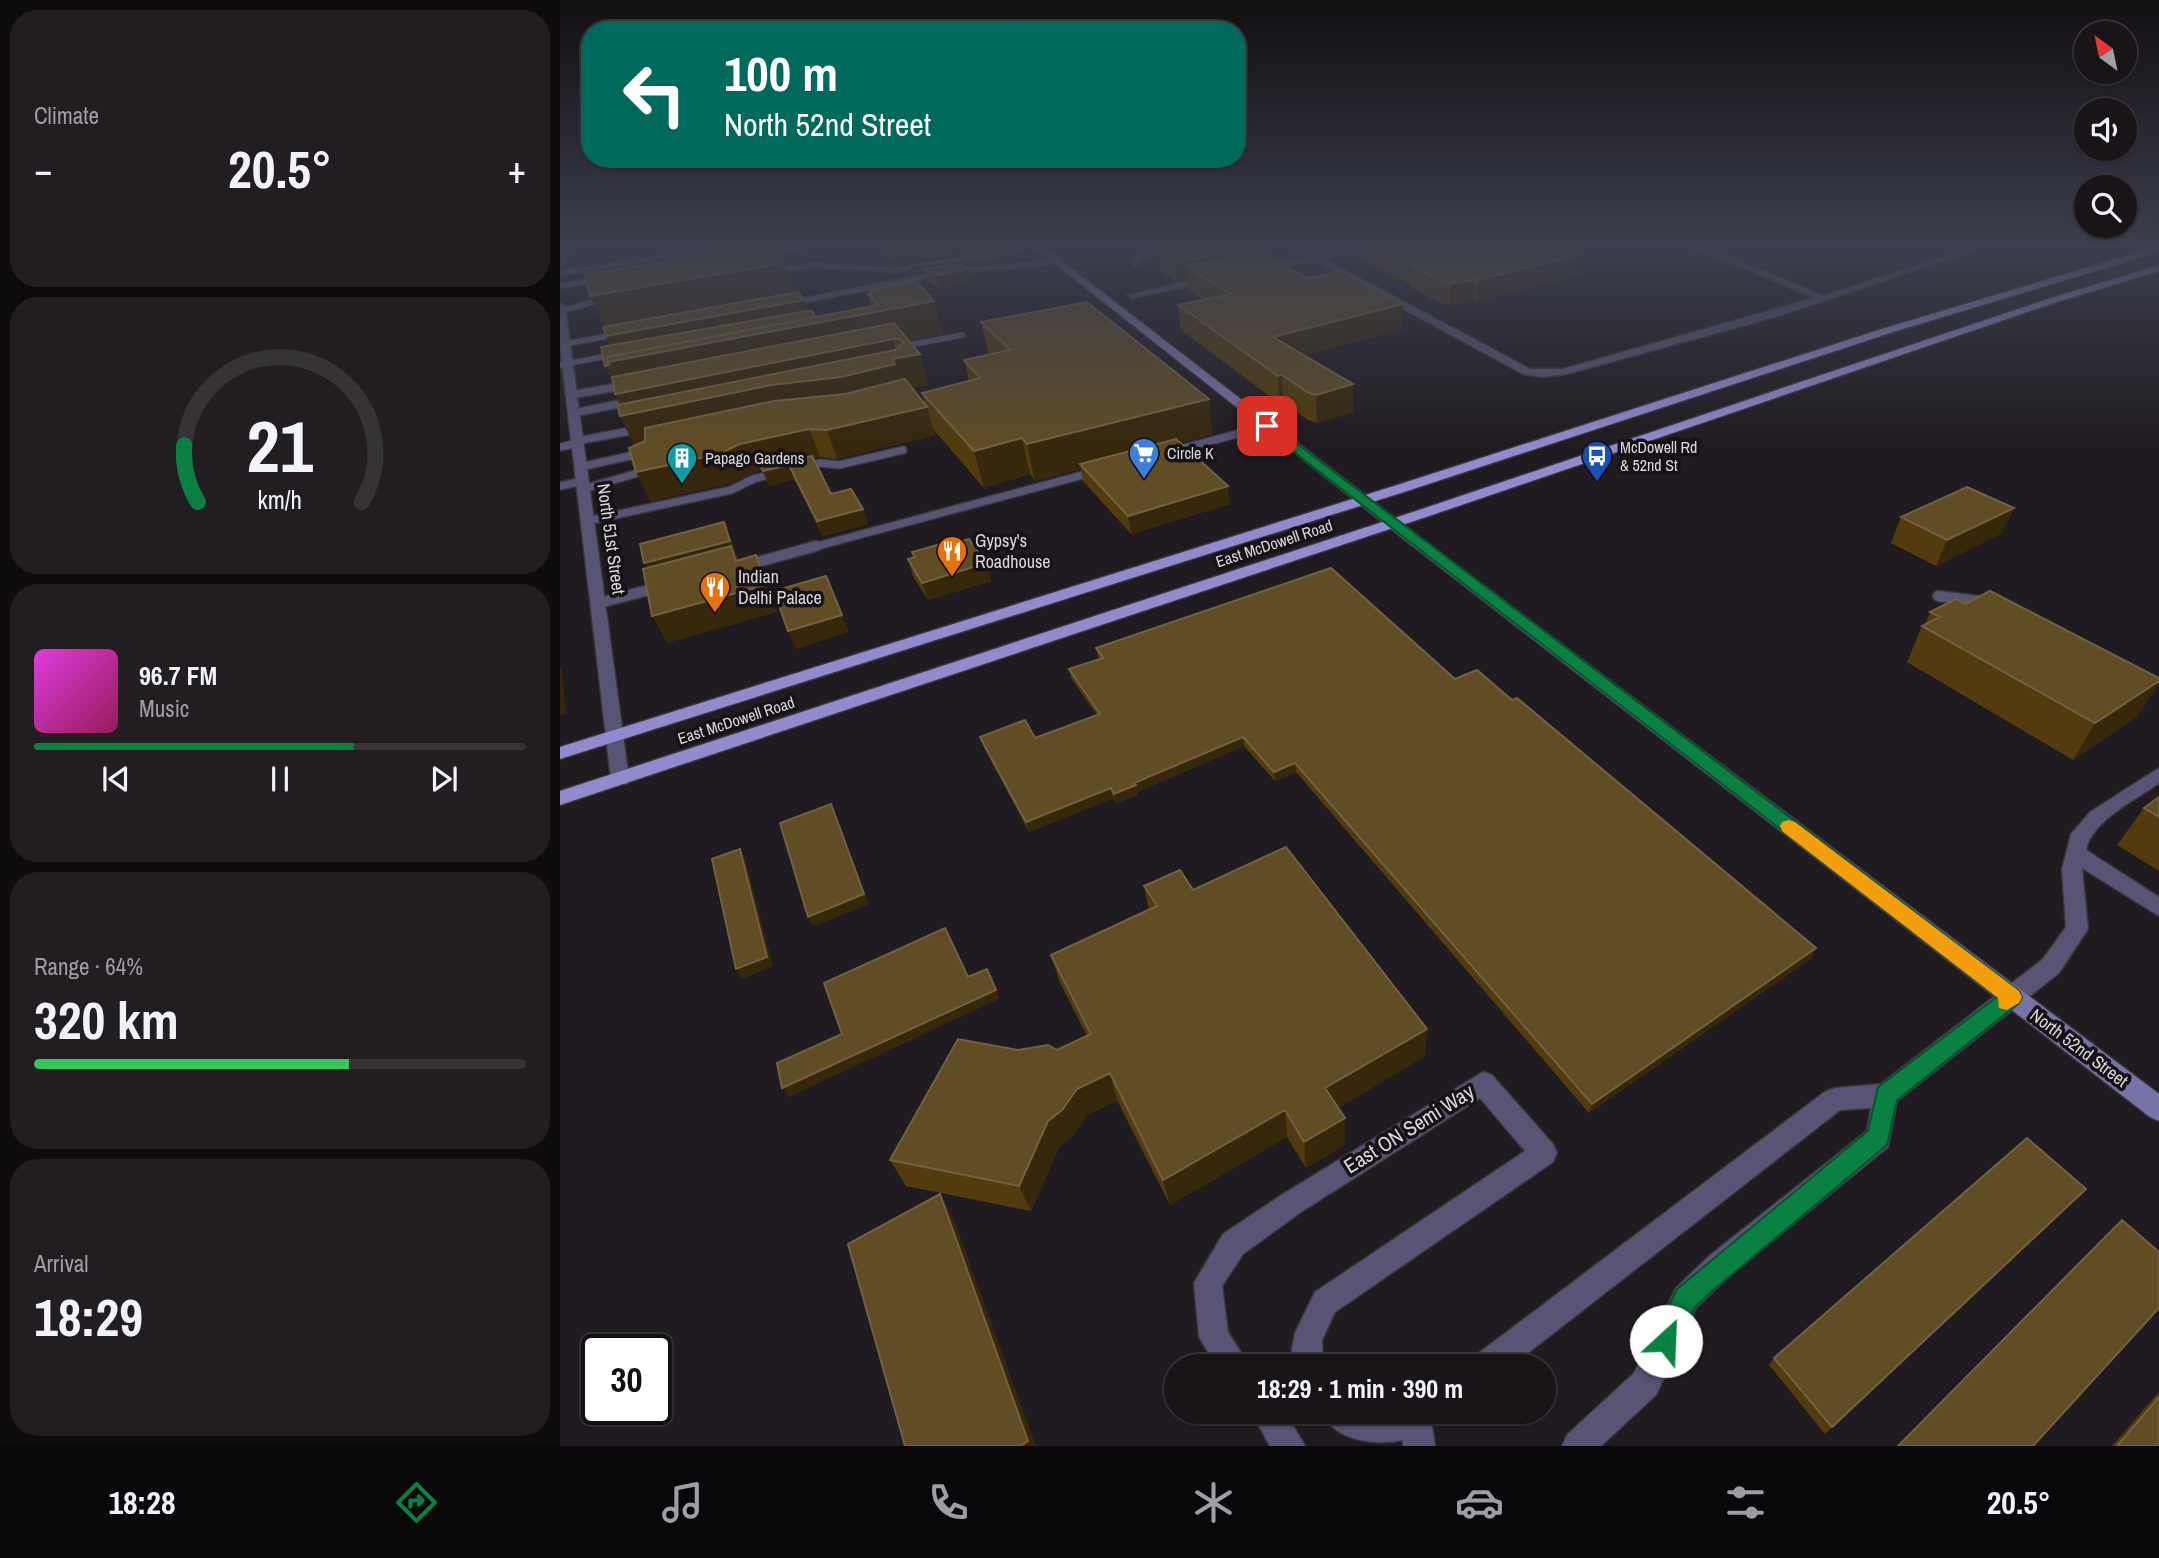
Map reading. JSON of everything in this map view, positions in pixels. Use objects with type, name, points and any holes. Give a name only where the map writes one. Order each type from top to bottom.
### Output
[{"type":"main road","name":"North 52nd Street","points":[[1120,311],[1363,501],[2159,1109]]},
{"type":"main road","name":"East McDowell Road","points":[[560,753],[1363,501],[1951,311]]},
{"type":"main road","name":"East McDowell Road","points":[[560,799],[1393,524],[2021,311]]},
{"type":"street","name":"North 51st Street","points":[[560,311],[564,364],[578,442],[620,779]]},
{"type":"street","points":[[1415,311],[1527,372],[1542,374],[1563,372],[1779,311]]},
{"type":"street","points":[[1503,1354],[1835,1099],[1886,1095],[2051,966],[2077,929],[2072,869],[2078,839],[2097,817],[2159,774]]},
{"type":"street","points":[[2075,853],[2159,908]]},
{"type":"street","name":"East ON Semi Way","points":[[1226,1354],[1214,1337],[1208,1283],[1234,1244],[1483,1083],[1544,1153],[1325,1302],[1308,1329],[1306,1354]]},
{"type":"street","points":[[1578,1446],[1645,1384],[1686,1298],[1719,1266],[1879,1138],[1886,1095]]},
{"type":"street","points":[[1274,1424],[1289,1446]]},
{"type":"street","points":[[1357,1424],[1387,1430],[1420,1426]]},
{"type":"lane","points":[[564,347],[630,332]]},
{"type":"lane","points":[[895,348],[962,335]]},
{"type":"lane","points":[[564,364],[619,354]]},
{"type":"lane","points":[[571,396],[637,383]]},
{"type":"lane","points":[[574,413],[639,400]]},
{"type":"lane","points":[[1162,454],[1267,426]]},
{"type":"lane","points":[[560,447],[651,428]]},
{"type":"lane","points":[[794,469],[821,463],[839,465],[903,450]]},
{"type":"lane","points":[[560,486],[583,485],[642,473],[654,461],[651,451],[580,467]]},
{"type":"lane","points":[[741,566],[1109,468]]},
{"type":"lane","points":[[587,521],[732,490],[753,479],[780,472]]},
{"type":"lane","points":[[599,603],[675,583]]},
{"type":"lane","points":[[1938,596],[1978,601]]},
{"type":"building","points":[[689,311],[741,311],[606,336],[603,327]]},
{"type":"building","points":[[804,311],[812,311],[816,317],[607,357],[609,365],[605,366],[601,347]]},
{"type":"building","points":[[844,311],[878,311],[608,362],[607,357]]},
{"type":"building","points":[[1037,311],[1099,311],[1209,399],[1027,444],[1022,438],[974,451],[922,393],[980,378],[964,360],[1010,350],[981,322]]},
{"type":"building","points":[[1187,311],[1374,311],[1273,337],[1353,384],[1316,395],[1282,375],[1278,376]]},
{"type":"building","points":[[894,323],[920,354],[892,359],[895,364],[841,377],[771,385],[620,416],[617,405],[895,350],[903,343],[900,339],[893,339],[615,394],[612,377]]},
{"type":"building","points":[[905,379],[927,407],[827,430],[809,429],[740,444],[719,454],[636,472],[629,448],[645,441],[645,428],[774,401],[845,394]]},
{"type":"building","points":[[1176,439],[1228,486],[1128,516],[1080,464]]},
{"type":"building","points":[[812,456],[831,494],[851,489],[863,509],[817,521],[789,465],[763,471],[761,467]]},
{"type":"building","points":[[1967,487],[2014,508],[1947,540],[1901,517]]},
{"type":"building","points":[[724,522],[730,541],[644,563],[640,544]]},
{"type":"building","points":[[969,539],[986,563],[922,583],[908,559],[915,557],[912,552]]},
{"type":"building","points":[[731,546],[736,561],[756,555],[766,585],[652,616],[643,569]]},
{"type":"building","points":[[1331,568],[1455,679],[1477,670],[1512,700],[1517,698],[1816,948],[1592,1104],[1295,763],[1274,772],[1243,737],[1114,794],[1111,788],[1026,822],[980,737],[1025,720],[1035,738],[1100,714],[1069,669],[1103,658],[1096,648]]},
{"type":"building","points":[[826,576],[842,615],[788,631],[774,591]]},
{"type":"building","points":[[1990,591],[2159,678],[2159,681],[2095,723],[1922,626],[1940,617],[1930,612],[1956,599],[1965,604]]},
{"type":"building","points":[[2159,797],[2159,817],[2144,808]]},
{"type":"building","points":[[831,804],[864,894],[808,917],[780,823]]},
{"type":"building","points":[[1286,847],[1427,1029],[1325,1088],[1345,1118],[1304,1142],[1285,1110],[1163,1180],[1110,1073],[1077,1089],[1062,1110],[1048,1121],[1019,1186],[890,1160],[958,1039],[1018,1050],[1048,1045],[1057,1050],[1091,1034],[1051,955],[1157,906],[1144,886],[1180,870],[1193,890]]},
{"type":"building","points":[[740,849],[767,957],[736,969],[712,859]]},
{"type":"building","points":[[945,928],[968,977],[987,969],[996,990],[782,1088],[777,1063],[842,1034],[824,983]]},
{"type":"building","points":[[2027,1138],[2086,1189],[1832,1427],[1774,1358]]},
{"type":"building","points":[[940,1194],[1028,1441],[1020,1446],[905,1446],[848,1244]]},
{"type":"building","points":[[2122,1220],[2159,1252],[2159,1308],[2033,1446],[1898,1446]]},
{"type":"building","points":[[2159,1397],[2159,1446],[2117,1446]]},
{"type":"slow traffic","points":[[1789,826],[2012,997],[2007,1001]]},
{"type":"place","name":"Circle K","points":[[1144,480]]},
{"type":"place","name":"McDowell Rd & 52nd St","points":[[1597,483]]},
{"type":"place","name":"Papago Gardens","points":[[682,485]]},
{"type":"place","name":"Gypsy's Roadhouse","points":[[952,578]]},
{"type":"place","name":"Indian Delhi Palace","points":[[715,614]]},
{"type":"route","points":[[1267,426],[2012,997],[1886,1095],[1879,1138],[1719,1266],[1686,1298],[1666,1341]]}]
